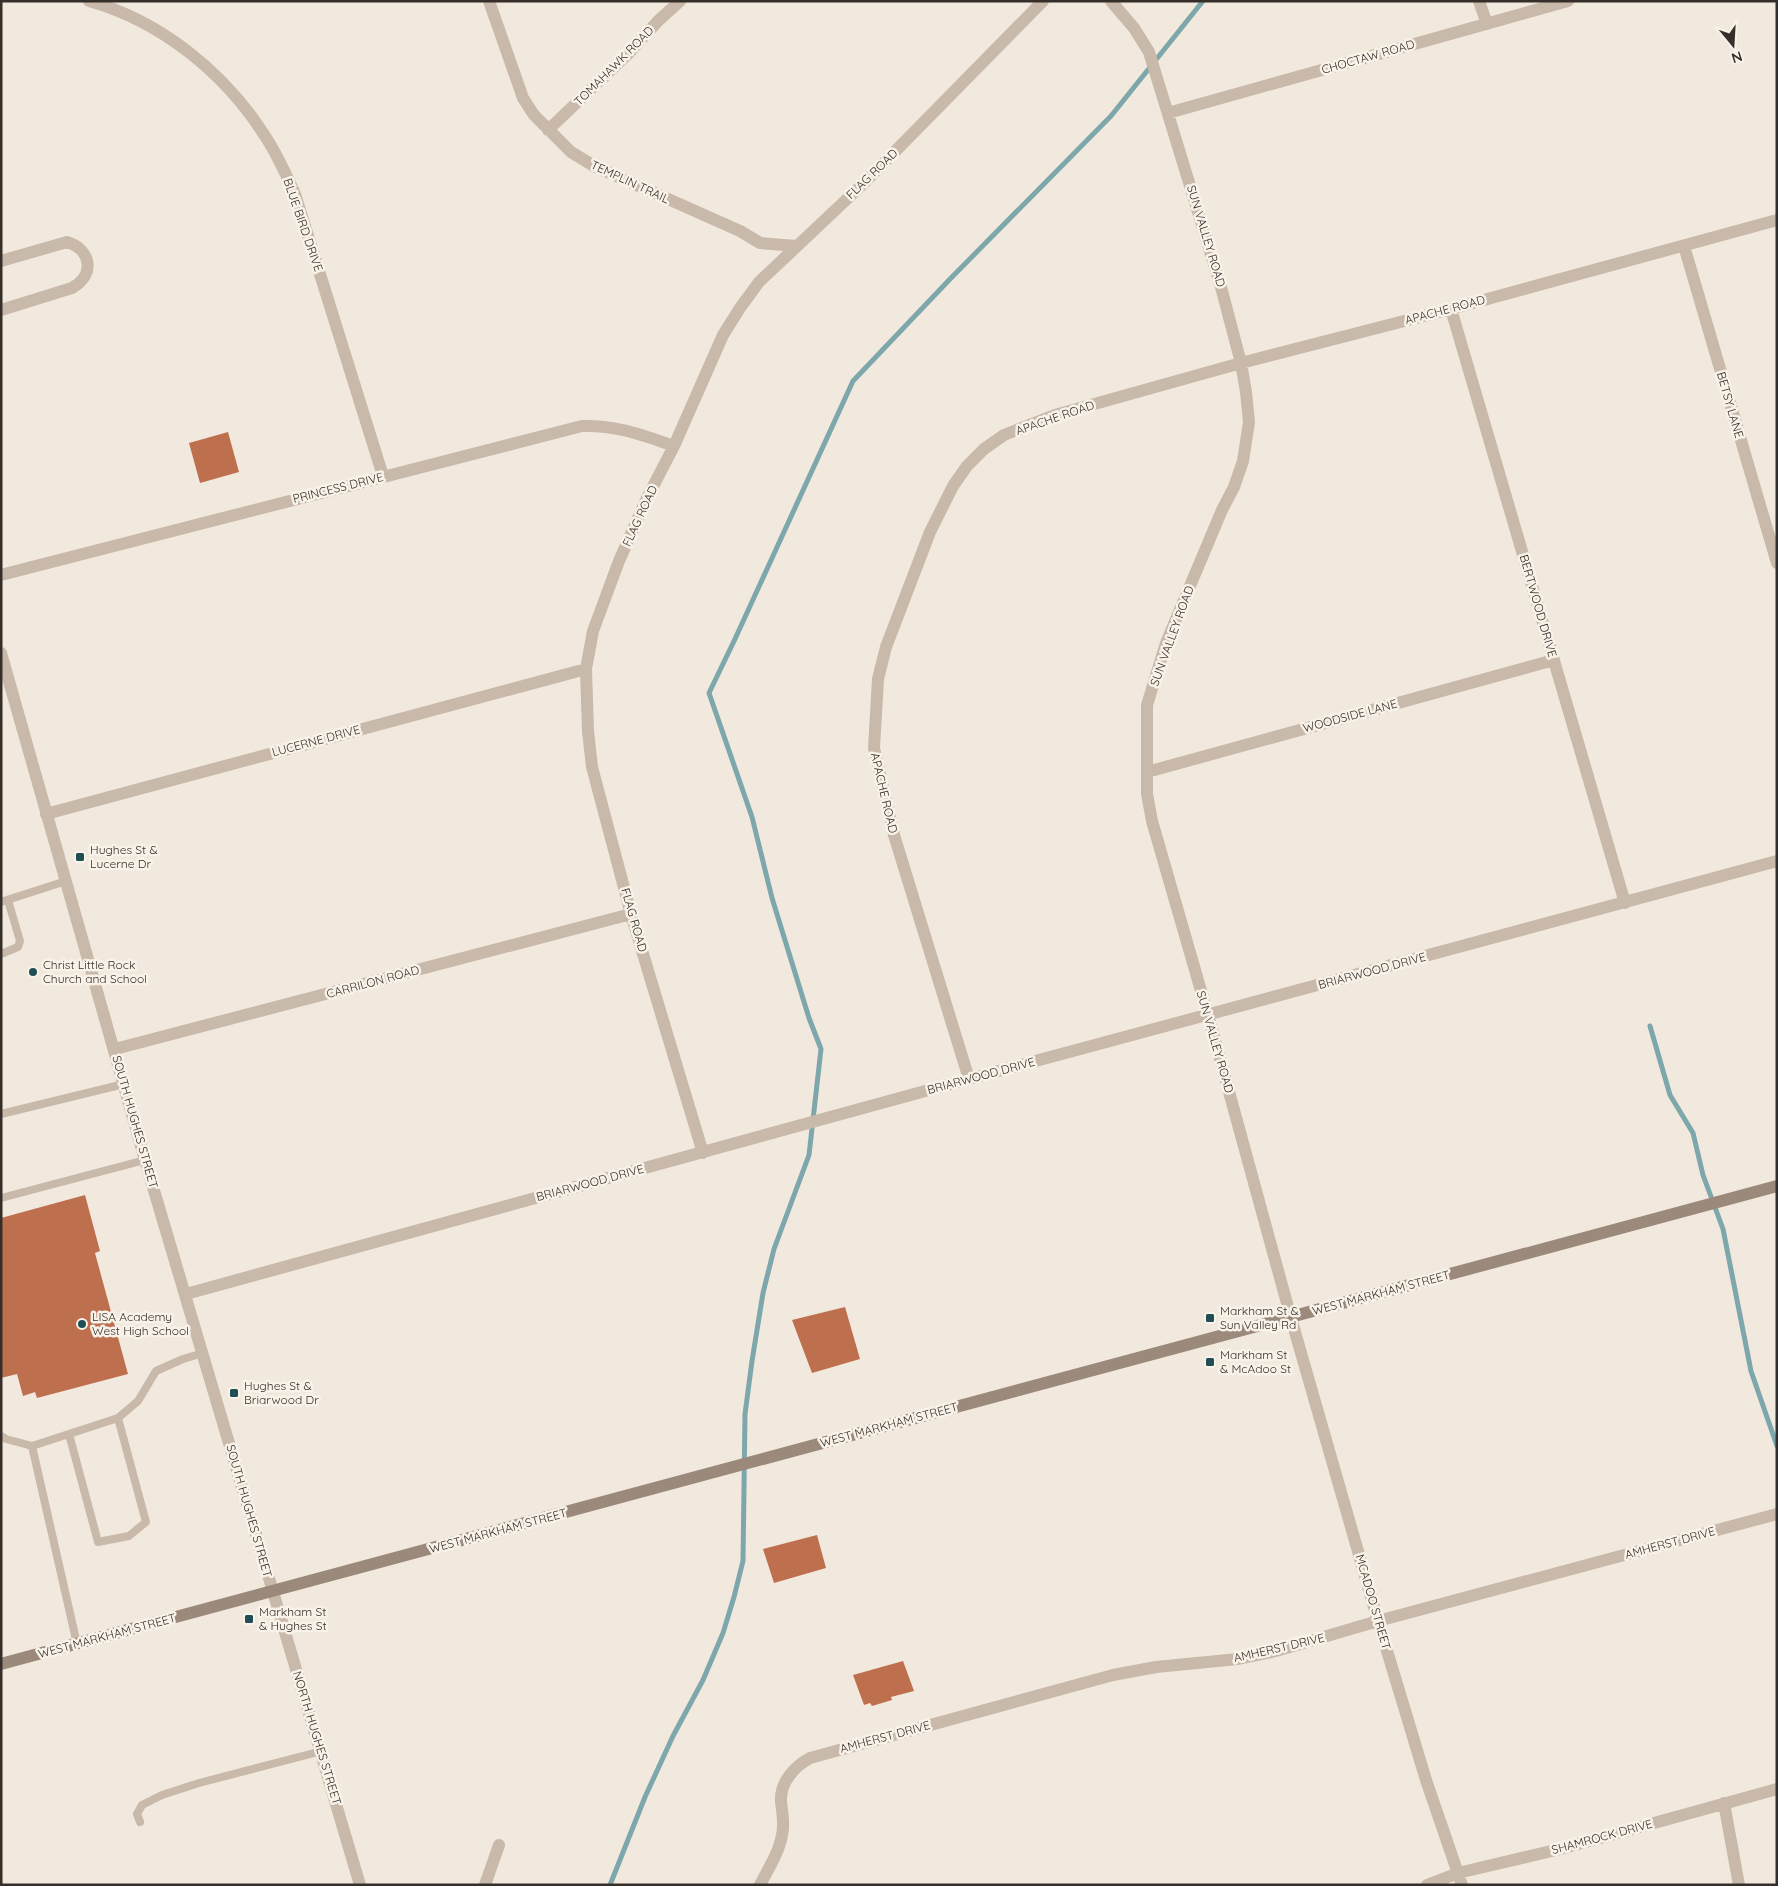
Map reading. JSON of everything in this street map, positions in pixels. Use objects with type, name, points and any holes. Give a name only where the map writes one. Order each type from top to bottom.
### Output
[{"type":"main road","name":"WEST MARKHAM STREET","points":[[1,1664],[1777,1186]]},
{"type":"street","name":"BLUE BIRD DRIVE","points":[[89,1],[113,4],[180,46],[201,62],[226,85],[266,136],[282,164],[295,194],[383,476]]},
{"type":"street","name":"TEMPLIN TRAIL","points":[[489,1],[523,98],[534,115],[571,152],[594,166],[740,231],[760,243],[796,246]]},
{"type":"street","name":"TOMAHAWK ROAD","points":[[548,130],[628,54],[658,21],[680,1]]},
{"type":"street","name":"FLAG ROAD","points":[[703,1153],[631,914],[592,767],[588,731],[586,669],[593,632],[619,561],[647,498],[674,446],[723,335],[760,282],[864,183],[1043,1]]},
{"type":"street","name":"SUN VALLEY ROAD","points":[[1111,1],[1134,28],[1149,52],[1222,286],[1241,363],[1246,392],[1249,422],[1243,461],[1234,487],[1222,510],[1166,643],[1148,705],[1147,794],[1152,821],[1208,1015],[1291,1318]]},
{"type":"street","points":[[1479,1],[1486,24]]},
{"type":"street","name":"CHOCTAW ROAD","points":[[1168,113],[1568,1]]},
{"type":"street","name":"APACHE ROAD","points":[[969,1079],[894,834],[874,748],[878,679],[886,647],[930,532],[953,486],[967,466],[984,449],[1004,435],[1055,415],[1241,363],[1451,309],[1777,220]]},
{"type":"street","points":[[1,261],[68,242],[83,250],[87,258],[88,267],[86,276],[72,288],[1,310]]},
{"type":"street","name":"BETSY LANE","points":[[1684,246],[1777,564]]},
{"type":"street","name":"BERTWOOD DRIVE","points":[[1451,309],[1626,903]]},
{"type":"street","name":"PRINCESS DRIVE","points":[[1,574],[582,426],[624,429],[674,446]]},
{"type":"street","name":"SOUTH HUGHES STREET","points":[[1,653],[145,1160],[273,1591]]},
{"type":"street","name":"WOODSIDE LANE","points":[[1147,772],[1554,660]]},
{"type":"street","name":"LUCERNE DRIVE","points":[[46,814],[586,669]]},
{"type":"street","name":"BRIARWOOD DRIVE","points":[[186,1294],[969,1079],[1777,861]]},
{"type":"street","name":"CARRILON ROAD","points":[[114,1049],[631,914]]},
{"type":"street","name":"MCADOO STREET","points":[[1291,1318],[1378,1621],[1426,1780],[1460,1879]]},
{"type":"street","name":"AMHERST DRIVE","points":[[760,1885],[777,1852],[782,1835],[784,1817],[781,1799],[786,1781],[794,1769],[810,1758],[1113,1675],[1177,1664],[1238,1659],[1315,1641],[1378,1621],[1777,1514]]},
{"type":"street","name":"NORTH HUGHES STREET","points":[[273,1591],[322,1751],[360,1885]]},
{"type":"street","name":"SHAMROCK DRIVE","points":[[1427,1885],[1460,1879],[1560,1849],[1777,1789]]},
{"type":"street","points":[[1724,1803],[1738,1885]]},
{"type":"street","points":[[485,1885],[499,1845]]},
{"type":"lane","points":[[1,954],[18,946],[20,941],[5,901],[66,881]]},
{"type":"lane","points":[[1,1114],[124,1084]]},
{"type":"lane","points":[[1,1198],[145,1160]]},
{"type":"lane","points":[[1,1436],[32,1446],[118,1418],[138,1401],[156,1371],[183,1358],[203,1353]]},
{"type":"lane","points":[[69,1434],[98,1542],[129,1536],[146,1522],[118,1418]]},
{"type":"lane","points":[[32,1446],[77,1644]]},
{"type":"lane","points":[[140,1822],[137,1814],[142,1805],[162,1795],[199,1783],[322,1751]]},
{"type":"building","points":[[228,432],[239,472],[200,483],[189,443]]},
{"type":"building","points":[[85,1195],[100,1251],[95,1253],[128,1374],[37,1398],[35,1392],[23,1396],[17,1374],[1,1378],[1,1218]]},
{"type":"building","points":[[845,1307],[860,1359],[812,1373],[792,1320]]},
{"type":"building","points":[[817,1535],[826,1568],[774,1583],[763,1549]]},
{"type":"building","points":[[903,1661],[914,1691],[891,1697],[892,1700],[872,1706],[870,1703],[864,1705],[853,1675]]},
{"type":"waterway","points":[[610,1885],[645,1797],[673,1736],[703,1680],[723,1633],[734,1597],[743,1561],[745,1414],[752,1361],[763,1293],[774,1249],[809,1155],[821,1049],[809,1018],[772,898],[752,817],[709,693],[853,381],[951,278],[1111,116],[1203,1]]},
{"type":"waterway","points":[[1650,1026],[1670,1095],[1693,1133],[1703,1175],[1723,1229],[1751,1371],[1777,1446]]},
{"type":"place","name":"Hughes St & Lucerne Dr","points":[[80,857]]},
{"type":"place","name":"Christ Little Rock Church and School","points":[[33,972]]},
{"type":"place","name":"Markham St & Sun Valley Rd","points":[[1210,1318]]},
{"type":"place","name":"LISA Academy West High School","points":[[82,1324]]},
{"type":"place","name":"Markham St & McAdoo St","points":[[1210,1362]]},
{"type":"place","name":"Hughes St & Briarwood Dr","points":[[234,1393]]},
{"type":"place","name":"Markham St & Hughes St","points":[[249,1619]]}]
